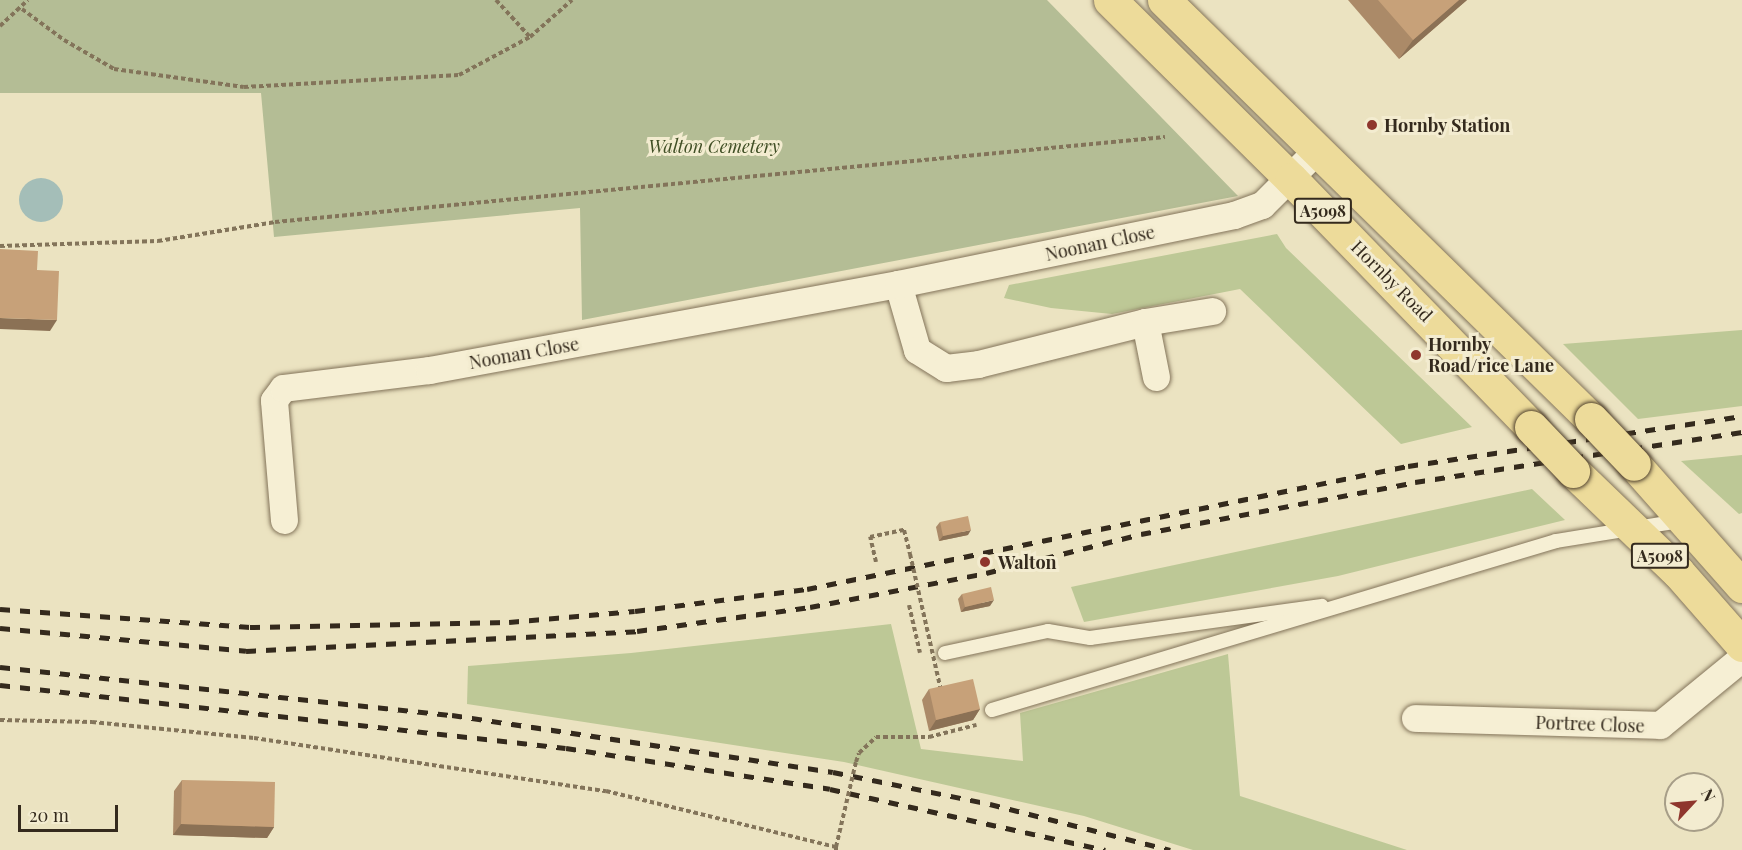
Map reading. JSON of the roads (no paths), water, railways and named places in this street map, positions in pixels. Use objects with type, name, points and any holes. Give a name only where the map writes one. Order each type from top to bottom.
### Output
[{"type":"main road","name":"Hornby Road","points":[[1110,0],[1291,179],[1573,471],[1678,572],[1742,645]]},
{"type":"main road","name":"A5098","points":[[1164,0],[1591,419],[1742,586]]},
{"type":"street","name":"Noonan Close","points":[[284,520],[274,400],[283,388],[429,370],[898,284],[1234,215],[1263,205],[1317,150]]},
{"type":"street","points":[[898,284],[917,350],[946,368],[978,364],[1145,322],[1212,311]]},
{"type":"street","points":[[1145,322],[1156,377]]},
{"type":"street","name":"Portree Close","points":[[1415,718],[1660,725],[1742,658]]},
{"type":"lane","points":[[992,710],[1556,541],[1684,520]]},
{"type":"lane","points":[[945,653],[1048,632],[1090,638],[1365,600]]},
{"type":"water","points":[[41,178],[56,185],[63,200],[56,215],[41,222],[26,215],[19,200],[26,185]]},
{"type":"railway","points":[[0,609],[250,627],[509,622],[635,611],[807,589],[1408,466],[1742,416]]},
{"type":"railway","points":[[0,628],[246,651],[637,631],[810,607],[986,573],[1141,534],[1415,482],[1742,432]]},
{"type":"railway","points":[[0,667],[452,715],[833,772],[990,804],[1170,850]]},
{"type":"railway","points":[[0,685],[566,748],[830,789],[1105,850]]},
{"type":"place","name":"Hornby Station","points":[[1372,125]]},
{"type":"place","name":"Hornby Road/rice Lane","points":[[1416,355]]},
{"type":"place","name":"Walton","points":[[985,562]]},
{"type":"park label","name":"Walton Cemetery","points":[[714,146]]}]
